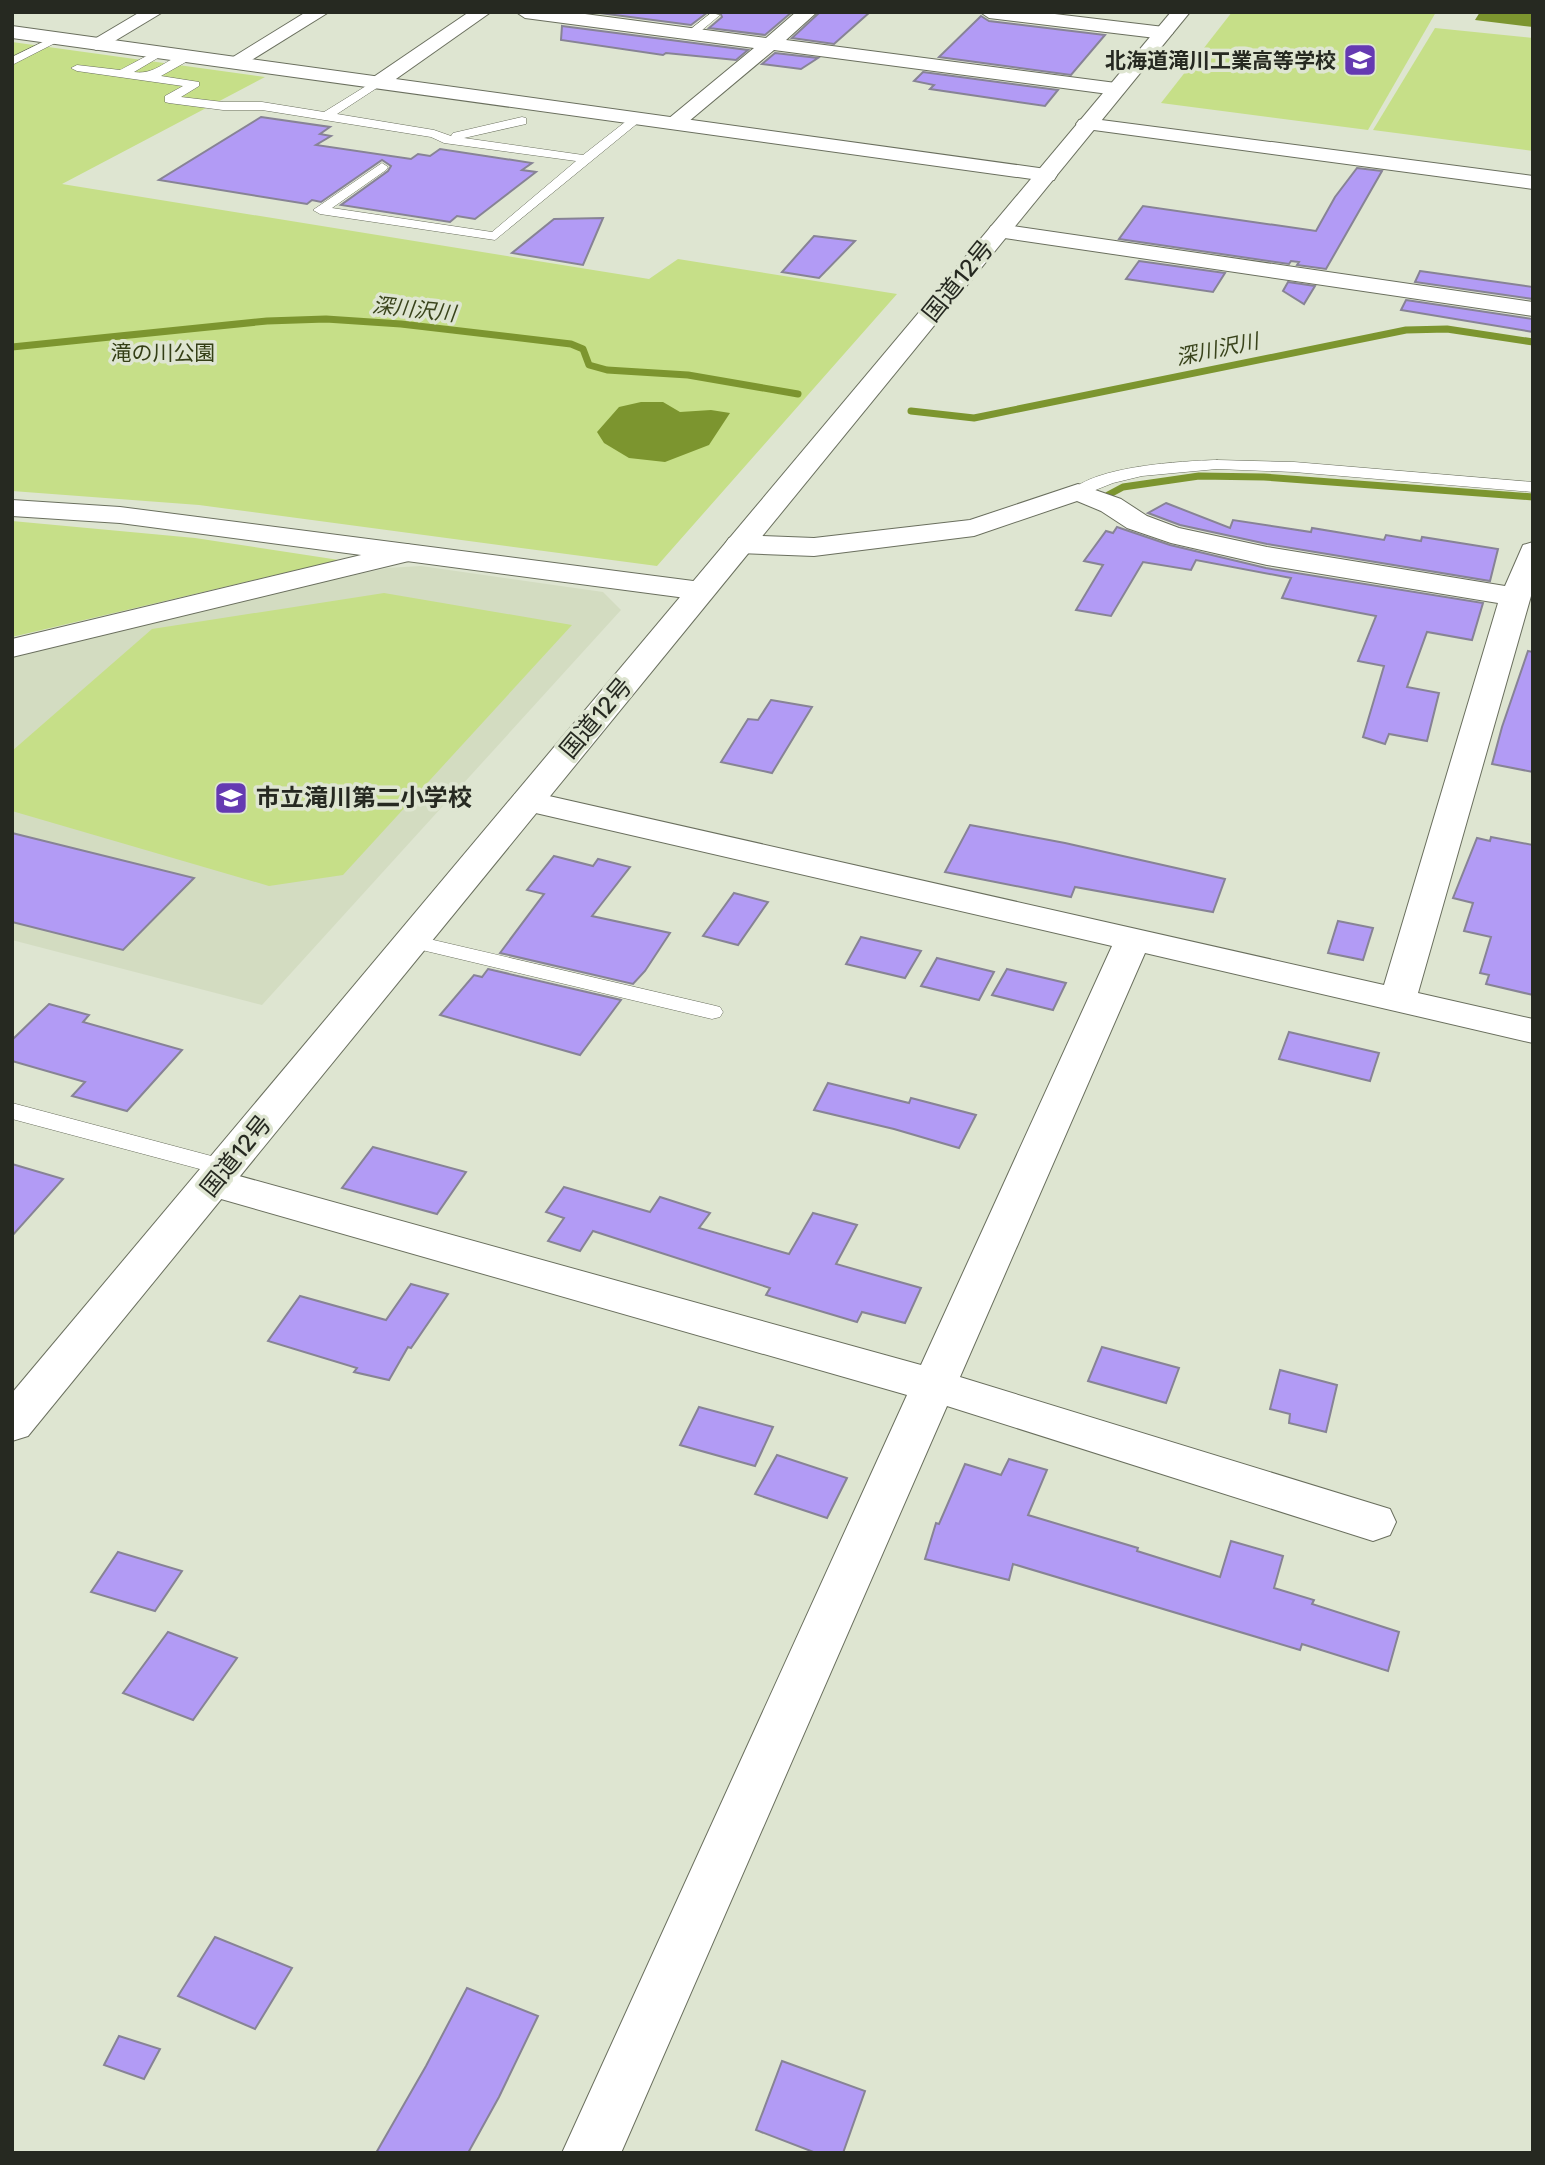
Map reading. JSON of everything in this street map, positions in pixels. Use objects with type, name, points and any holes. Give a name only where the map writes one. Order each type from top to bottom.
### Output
[{"type":"main road","points":[[96,44],[154,12]]},
{"type":"main road","points":[[235,62],[320,12]]},
{"type":"main road","points":[[379,82],[482,12]]},
{"type":"main road","points":[[525,12],[1116,89]]},
{"type":"main road","points":[[675,123],[808,12]]},
{"type":"main road","points":[[989,12],[1173,23]]},
{"type":"main road","name":"国道12号","points":[[12,1424],[1086,124],[1173,23]]},
{"type":"main road","points":[[12,32],[1046,174]]},
{"type":"main road","points":[[1086,124],[1533,183]]},
{"type":"main road","points":[[999,231],[1533,309]]},
{"type":"main road","points":[[739,544],[814,547],[974,528],[1078,492],[1111,505],[1137,522],[1171,535],[1267,556],[1515,597]]},
{"type":"main road","points":[[12,508],[120,515],[701,591]]},
{"type":"main road","points":[[1398,1000],[1515,597],[1533,551]]},
{"type":"main road","points":[[12,648],[407,552]]},
{"type":"main road","points":[[527,801],[1533,1031]]},
{"type":"main road","points":[[591,2153],[1133,939]]},
{"type":"main road","points":[[220,1175],[932,1385],[1373,1522]]},
{"type":"lane","points":[[691,34],[715,15]]},
{"type":"lane","points":[[12,47],[35,36]]},
{"type":"lane","points":[[12,62],[57,38]]},
{"type":"lane","points":[[122,74],[162,52]]},
{"type":"lane","points":[[149,78],[188,56]]},
{"type":"lane","points":[[77,68],[195,84],[169,99],[326,116],[434,134],[444,139],[533,136],[586,159]]},
{"type":"lane","points":[[326,116],[379,82]]},
{"type":"lane","points":[[533,136],[542,105]]},
{"type":"lane","points":[[382,167],[320,210],[495,236],[638,118]]},
{"type":"lane","points":[[444,139],[533,136]]},
{"type":"lane","points":[[1078,492],[1096,482],[1136,474],[1218,464],[1265,464],[1533,487]]},
{"type":"lane","points":[[412,941],[712,1012]]},
{"type":"lane","points":[[12,1111],[220,1175]]},
{"type":"shaded area","points":[[1480,12],[1533,12],[1533,27],[1475,20]]},
{"type":"shaded area","points":[[641,402],[663,402],[680,412],[711,410],[730,413],[709,445],[665,462],[629,458],[604,443],[597,432],[619,407]]},
{"type":"shaded area","name":"市立滝川第二小学校","points":[[421,566],[603,592],[621,610],[262,1005],[12,940],[12,655],[143,621],[387,568]]},
{"type":"green space","points":[[1232,12],[1436,12],[1368,130],[1161,103]]},
{"type":"green space","points":[[1435,28],[1533,38],[1533,151],[1373,130]]},
{"type":"green space","name":"滝の川公園","points":[[12,42],[265,77],[62,184],[649,279],[678,259],[897,294],[657,566],[199,505],[12,491]]},
{"type":"green space","points":[[12,521],[195,538],[339,560],[12,637]]},
{"type":"green space","name":"市立滝川第二小学校","points":[[384,593],[572,625],[343,875],[269,886],[12,811],[12,751],[152,629]]},
{"type":"building","points":[[592,12],[708,12],[691,25]]},
{"type":"building","points":[[720,12],[792,12],[765,35],[709,28],[722,17]]},
{"type":"building","points":[[820,12],[870,12],[834,44],[792,38]]},
{"type":"building","points":[[981,16],[989,21],[1105,35],[1071,75],[939,57]]},
{"type":"building","points":[[562,26],[748,50],[736,60],[666,53],[663,55],[561,40]]},
{"type":"building","points":[[775,53],[818,58],[801,69],[762,64]]},
{"type":"building","points":[[923,72],[1058,90],[1045,106],[930,89],[934,85],[914,81]]},
{"type":"building","points":[[261,117],[330,127],[320,134],[331,136],[316,145],[411,159],[418,154],[430,156],[440,149],[532,163],[522,170],[536,172],[475,219],[457,216],[450,222],[341,205],[388,171],[391,166],[382,160],[321,202],[312,200],[307,204],[159,180]]},
{"type":"building","points":[[1357,168],[1382,171],[1326,269],[1297,265],[1299,262],[1291,261],[1289,264],[1119,239],[1143,206],[1316,231],[1335,197]]},
{"type":"building","points":[[603,218],[583,265],[512,253],[554,219]]},
{"type":"building","points":[[814,236],[855,241],[819,278],[782,272]]},
{"type":"building","points":[[1139,261],[1225,273],[1213,292],[1126,279]]},
{"type":"building","points":[[1420,271],[1533,287],[1533,299],[1415,282]]},
{"type":"building","points":[[1288,282],[1315,286],[1304,304],[1283,291]]},
{"type":"building","points":[[1406,300],[1533,319],[1533,332],[1401,310]]},
{"type":"building","points":[[1166,503],[1230,528],[1233,520],[1311,532],[1312,528],[1384,540],[1386,535],[1421,541],[1422,537],[1498,549],[1490,581],[1267,544],[1180,525],[1148,513]]},
{"type":"building","points":[[1117,527],[1170,545],[1266,568],[1483,603],[1472,640],[1427,632],[1407,687],[1439,693],[1427,741],[1389,734],[1385,744],[1363,737],[1384,666],[1358,661],[1376,616],[1282,598],[1291,578],[1196,560],[1191,570],[1143,562],[1111,616],[1076,610],[1103,565],[1084,561],[1106,531],[1113,533]]},
{"type":"building","points":[[1528,651],[1533,652],[1533,772],[1492,764]]},
{"type":"building","points":[[771,700],[812,707],[772,773],[721,762],[748,719],[758,720]]},
{"type":"building","points":[[970,825],[1225,879],[1213,912],[1075,887],[1071,897],[945,872]]},
{"type":"building","points":[[12,833],[194,878],[123,950],[12,922]]},
{"type":"building","points":[[1491,837],[1533,845],[1533,995],[1486,984],[1489,975],[1480,973],[1491,937],[1464,931],[1473,903],[1453,898],[1477,838],[1490,841]]},
{"type":"building","points":[[554,856],[593,866],[598,859],[630,867],[592,916],[670,933],[633,984],[500,953],[544,894],[527,890]]},
{"type":"building","points":[[734,893],[768,902],[738,945],[703,936]]},
{"type":"building","points":[[1338,921],[1373,928],[1363,960],[1328,953]]},
{"type":"building","points":[[861,937],[921,951],[905,978],[846,964]]},
{"type":"building","points":[[937,958],[994,972],[979,1000],[921,986]]},
{"type":"building","points":[[488,969],[621,1000],[580,1055],[440,1015],[474,975],[482,977]]},
{"type":"building","points":[[1007,969],[1066,983],[1053,1010],[992,995]]},
{"type":"building","points":[[49,1004],[89,1015],[83,1022],[182,1050],[127,1111],[72,1096],[85,1082],[12,1061],[12,1040]]},
{"type":"building","points":[[1289,1032],[1379,1053],[1370,1081],[1279,1059]]},
{"type":"building","points":[[828,1083],[909,1103],[911,1098],[976,1115],[959,1148],[814,1110]]},
{"type":"building","points":[[373,1147],[466,1172],[437,1214],[342,1188]]},
{"type":"building","points":[[12,1164],[63,1179],[12,1236]]},
{"type":"building","points":[[564,1187],[650,1212],[660,1197],[710,1213],[699,1228],[789,1254],[813,1213],[857,1225],[836,1264],[921,1288],[905,1323],[862,1312],[857,1322],[766,1295],[770,1288],[593,1231],[580,1251],[548,1241],[564,1218],[546,1212]]},
{"type":"building","points":[[411,1284],[448,1294],[411,1348],[408,1347],[389,1380],[354,1372],[357,1368],[268,1341],[300,1296],[386,1320]]},
{"type":"building","points":[[1102,1347],[1179,1368],[1166,1403],[1088,1381]]},
{"type":"building","points":[[1280,1370],[1337,1385],[1326,1432],[1289,1423],[1290,1414],[1270,1409]]},
{"type":"building","points":[[699,1407],[773,1427],[755,1466],[680,1445]]},
{"type":"building","points":[[777,1455],[847,1478],[827,1518],[755,1494]]},
{"type":"building","points":[[1009,1459],[1047,1470],[1028,1515],[1138,1548],[1137,1551],[1220,1577],[1231,1541],[1283,1556],[1274,1588],[1314,1600],[1312,1604],[1399,1632],[1388,1671],[1302,1644],[1300,1650],[1013,1564],[1009,1580],[925,1559],[936,1523],[939,1524],[965,1464],[1001,1475]]},
{"type":"building","points":[[118,1552],[182,1571],[155,1611],[91,1592]]},
{"type":"building","points":[[168,1632],[237,1658],[193,1720],[123,1693]]},
{"type":"building","points":[[215,1937],[292,1968],[255,2029],[178,1996]]},
{"type":"building","points":[[467,1988],[538,2016],[499,2097],[468,2153],[376,2153],[426,2066]]},
{"type":"building","points":[[119,2036],[160,2049],[144,2079],[104,2065]]},
{"type":"building","points":[[782,2061],[865,2091],[843,2153],[816,2153],[756,2130]]},
{"type":"waterway","name":"深川沢川","points":[[12,347],[267,321],[326,319],[401,324],[571,344],[583,349],[589,365],[607,370],[688,375],[798,394]]},
{"type":"waterway","name":"深川沢川","points":[[911,411],[974,418],[1406,330],[1447,329],[1533,342]]},
{"type":"waterway","points":[[1108,495],[1123,487],[1199,476],[1264,477],[1533,497]]},
{"type":"place","name":"北海道滝川工業高等学校","points":[[1360,60]]},
{"type":"place","name":"市立滝川第二小学校","points":[[231,798]]}]
